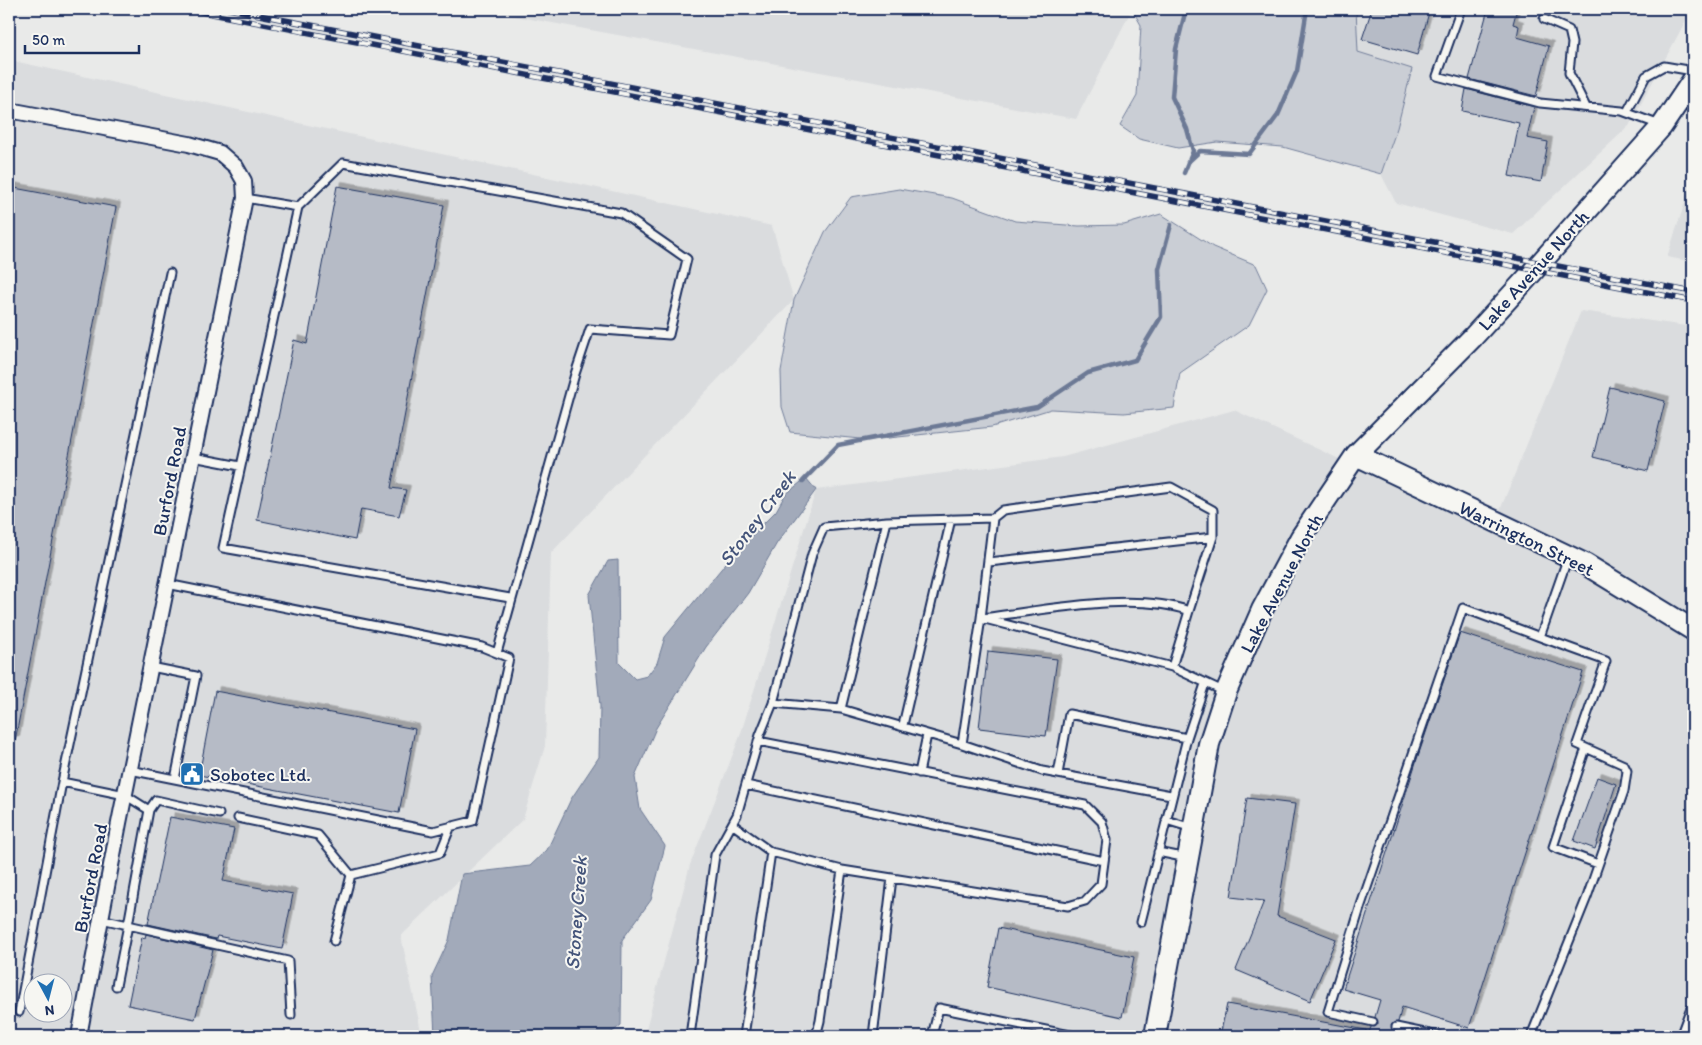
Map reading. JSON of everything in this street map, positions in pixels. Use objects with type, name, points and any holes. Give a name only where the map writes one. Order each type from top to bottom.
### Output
[{"type":"street","name":"Lake Avenue North","points":[[1155,1036],[1209,744],[1226,692],[1262,610],[1301,536],[1356,455],[1473,337],[1662,126],[1693,80]]},
{"type":"street","name":"Burford Road","points":[[9,110],[189,144],[220,153],[236,167],[244,181],[245,198],[125,795],[79,1036]]},
{"type":"street","name":"Warrington Street","points":[[1356,455],[1568,556],[1693,630]]},
{"type":"street","points":[[1684,1036],[1693,1012]]},
{"type":"lane","points":[[1462,9],[1437,76],[1540,103],[1626,112],[1662,126]]},
{"type":"lane","points":[[1544,19],[1569,30],[1572,43],[1568,73],[1586,107]]},
{"type":"lane","points":[[1626,112],[1646,76],[1664,66],[1693,71]]},
{"type":"lane","points":[[497,653],[510,598],[575,374],[590,329],[669,336],[687,259],[621,213],[343,163],[298,207],[223,548],[510,598]]},
{"type":"lane","points":[[245,198],[298,207]]},
{"type":"lane","points":[[19,1012],[62,782],[170,273]]},
{"type":"lane","points":[[193,457],[240,466]]},
{"type":"lane","points":[[690,1036],[716,855],[732,824],[746,785],[758,742],[773,703],[812,554],[824,527],[887,521],[993,518],[1003,510],[1170,487],[1213,510],[1213,537],[1172,667]]},
{"type":"lane","points":[[962,744],[989,562],[993,518]]},
{"type":"lane","points":[[903,725],[951,519]]},
{"type":"lane","points":[[841,708],[887,521]]},
{"type":"lane","points":[[989,562],[1213,537]]},
{"type":"lane","points":[[1540,637],[1568,556]]},
{"type":"lane","points":[[130,770],[434,831],[473,821],[509,658],[482,647],[167,584]]},
{"type":"lane","points":[[981,618],[1124,601],[1172,605],[1189,611]]},
{"type":"lane","points":[[1373,1022],[1328,1012],[1361,905],[1463,608],[1606,661],[1577,744],[1624,765],[1627,772],[1624,791],[1598,864],[1550,992],[1531,1036]]},
{"type":"lane","points":[[981,618],[1172,667],[1205,684],[1226,692]]},
{"type":"lane","points":[[151,667],[196,676],[175,779]]},
{"type":"lane","points":[[1141,922],[1186,738],[1205,684]]},
{"type":"lane","points":[[773,703],[841,708],[903,725],[927,735],[962,744],[1042,771],[1171,795]]},
{"type":"lane","points":[[1058,774],[1069,714],[1186,738]]},
{"type":"lane","points":[[919,773],[927,735]]},
{"type":"lane","points":[[732,824],[771,852],[842,870],[1068,906],[1085,901],[1101,884],[1107,840],[1102,822],[1085,806],[758,742]]},
{"type":"lane","points":[[1586,748],[1553,847],[1598,864]]},
{"type":"lane","points":[[62,782],[125,795],[149,810]]},
{"type":"lane","points":[[746,785],[1104,861]]},
{"type":"lane","points":[[116,986],[149,810],[156,800],[219,814]]},
{"type":"lane","points":[[238,818],[318,835],[351,875]]},
{"type":"lane","points":[[1166,820],[1192,828]]},
{"type":"lane","points":[[351,875],[440,853],[451,826]]},
{"type":"lane","points":[[744,1036],[771,852]]},
{"type":"lane","points":[[1158,852],[1187,858]]},
{"type":"lane","points":[[816,1036],[820,1021],[842,870]]},
{"type":"lane","points":[[334,941],[351,875]]},
{"type":"lane","points":[[873,1036],[892,878]]},
{"type":"lane","points":[[101,919],[288,961],[291,1015]]},
{"type":"lane","points":[[932,1036],[938,1008],[1075,1036]]},
{"type":"lane","points":[[1396,1026],[1439,1036]]},
{"type":"shaded area","points":[[476,9],[1132,9],[1076,119]]},
{"type":"shaded area","points":[[1132,9],[1356,9],[1358,52],[1412,69],[1397,128],[1381,174],[1283,147],[1217,142],[1178,148],[1139,139],[1120,126],[1137,96],[1141,25]]},
{"type":"shaded area","points":[[1356,9],[1692,9],[1629,126],[1513,234],[1396,203],[1381,174],[1397,128],[1357,52]]},
{"type":"shaded area","points":[[9,60],[772,226],[794,300],[551,553],[545,746],[523,819],[401,936],[422,1036],[9,1036]]},
{"type":"shaded area","points":[[1693,178],[1693,262],[1667,257]]},
{"type":"shaded area","points":[[899,189],[952,198],[1015,221],[1079,226],[1124,225],[1161,214],[1213,247],[1256,265],[1267,289],[1249,325],[1180,373],[1174,408],[1124,413],[1051,409],[992,427],[870,440],[790,432],[782,407],[781,371],[794,300],[825,232],[851,197]]},
{"type":"shaded area","points":[[1581,311],[1693,327],[1693,1036],[644,1036],[690,865],[740,736],[816,490],[1063,457],[1234,410],[1492,530]]},
{"type":"water","points":[[806,478],[816,490],[777,543],[748,593],[706,647],[656,728],[635,777],[640,809],[665,846],[651,900],[622,940],[621,1025],[607,1036],[435,1036],[432,976],[449,940],[462,874],[530,866],[547,850],[571,799],[599,757],[600,706],[589,595],[608,561],[618,560],[619,663],[635,679],[647,676],[657,663],[665,637],[735,552],[776,511],[785,495]]},
{"type":"building","points":[[1372,9],[1430,9],[1417,55],[1362,39]]},
{"type":"building","points":[[1488,9],[1517,9],[1513,24],[1519,26],[1517,37],[1549,46],[1536,96],[1469,79]]},
{"type":"building","points":[[1466,89],[1534,107],[1527,138],[1548,142],[1541,182],[1509,176],[1519,123],[1462,111]]},
{"type":"building","points":[[337,186],[444,205],[391,488],[406,490],[399,516],[361,509],[355,540],[257,520],[294,340],[307,344]]},
{"type":"building","points":[[9,187],[116,207],[15,741],[9,741]]},
{"type":"building","points":[[1610,387],[1665,401],[1648,471],[1593,457]]},
{"type":"building","points":[[1460,633],[1583,672],[1469,1028],[1402,1007],[1398,1022],[1391,1025],[1395,1032],[1394,1036],[1368,1036],[1371,1027],[1378,1024],[1375,1017],[1380,1000],[1343,989],[1417,759]]},
{"type":"building","points":[[988,651],[1057,659],[1046,736],[979,728]]},
{"type":"building","points":[[215,691],[415,729],[399,813],[199,775]]},
{"type":"building","points":[[1597,777],[1616,784],[1595,849],[1574,841]]},
{"type":"building","points":[[1247,798],[1295,804],[1277,916],[1336,939],[1310,1001],[1236,970],[1264,901],[1231,897]]},
{"type":"building","points":[[170,817],[234,829],[223,881],[293,894],[282,949],[217,936],[216,939],[148,924]]},
{"type":"building","points":[[998,928],[1134,957],[1122,1017],[987,987]]},
{"type":"building","points":[[146,934],[213,950],[195,1019],[128,1005],[142,937],[145,938]]},
{"type":"building","points":[[1227,1004],[1366,1030],[1366,1036],[1220,1036]]},
{"type":"waterway","name":"Stoney Creek","points":[[1184,173],[1193,151],[1187,129],[1172,97],[1176,49],[1186,9]]},
{"type":"waterway","points":[[1188,162],[1200,151],[1249,154],[1278,115],[1297,71],[1307,9]]},
{"type":"waterway","name":"Stoney Creek","points":[[803,481],[838,445],[1037,407],[1088,373],[1135,360],[1161,317],[1159,269],[1171,225]]},
{"type":"railway","points":[[186,9],[1693,301]]},
{"type":"railway","points":[[228,9],[1693,292]]},
{"type":"place","name":"Sobotec Ltd.","points":[[192,774]]}]
